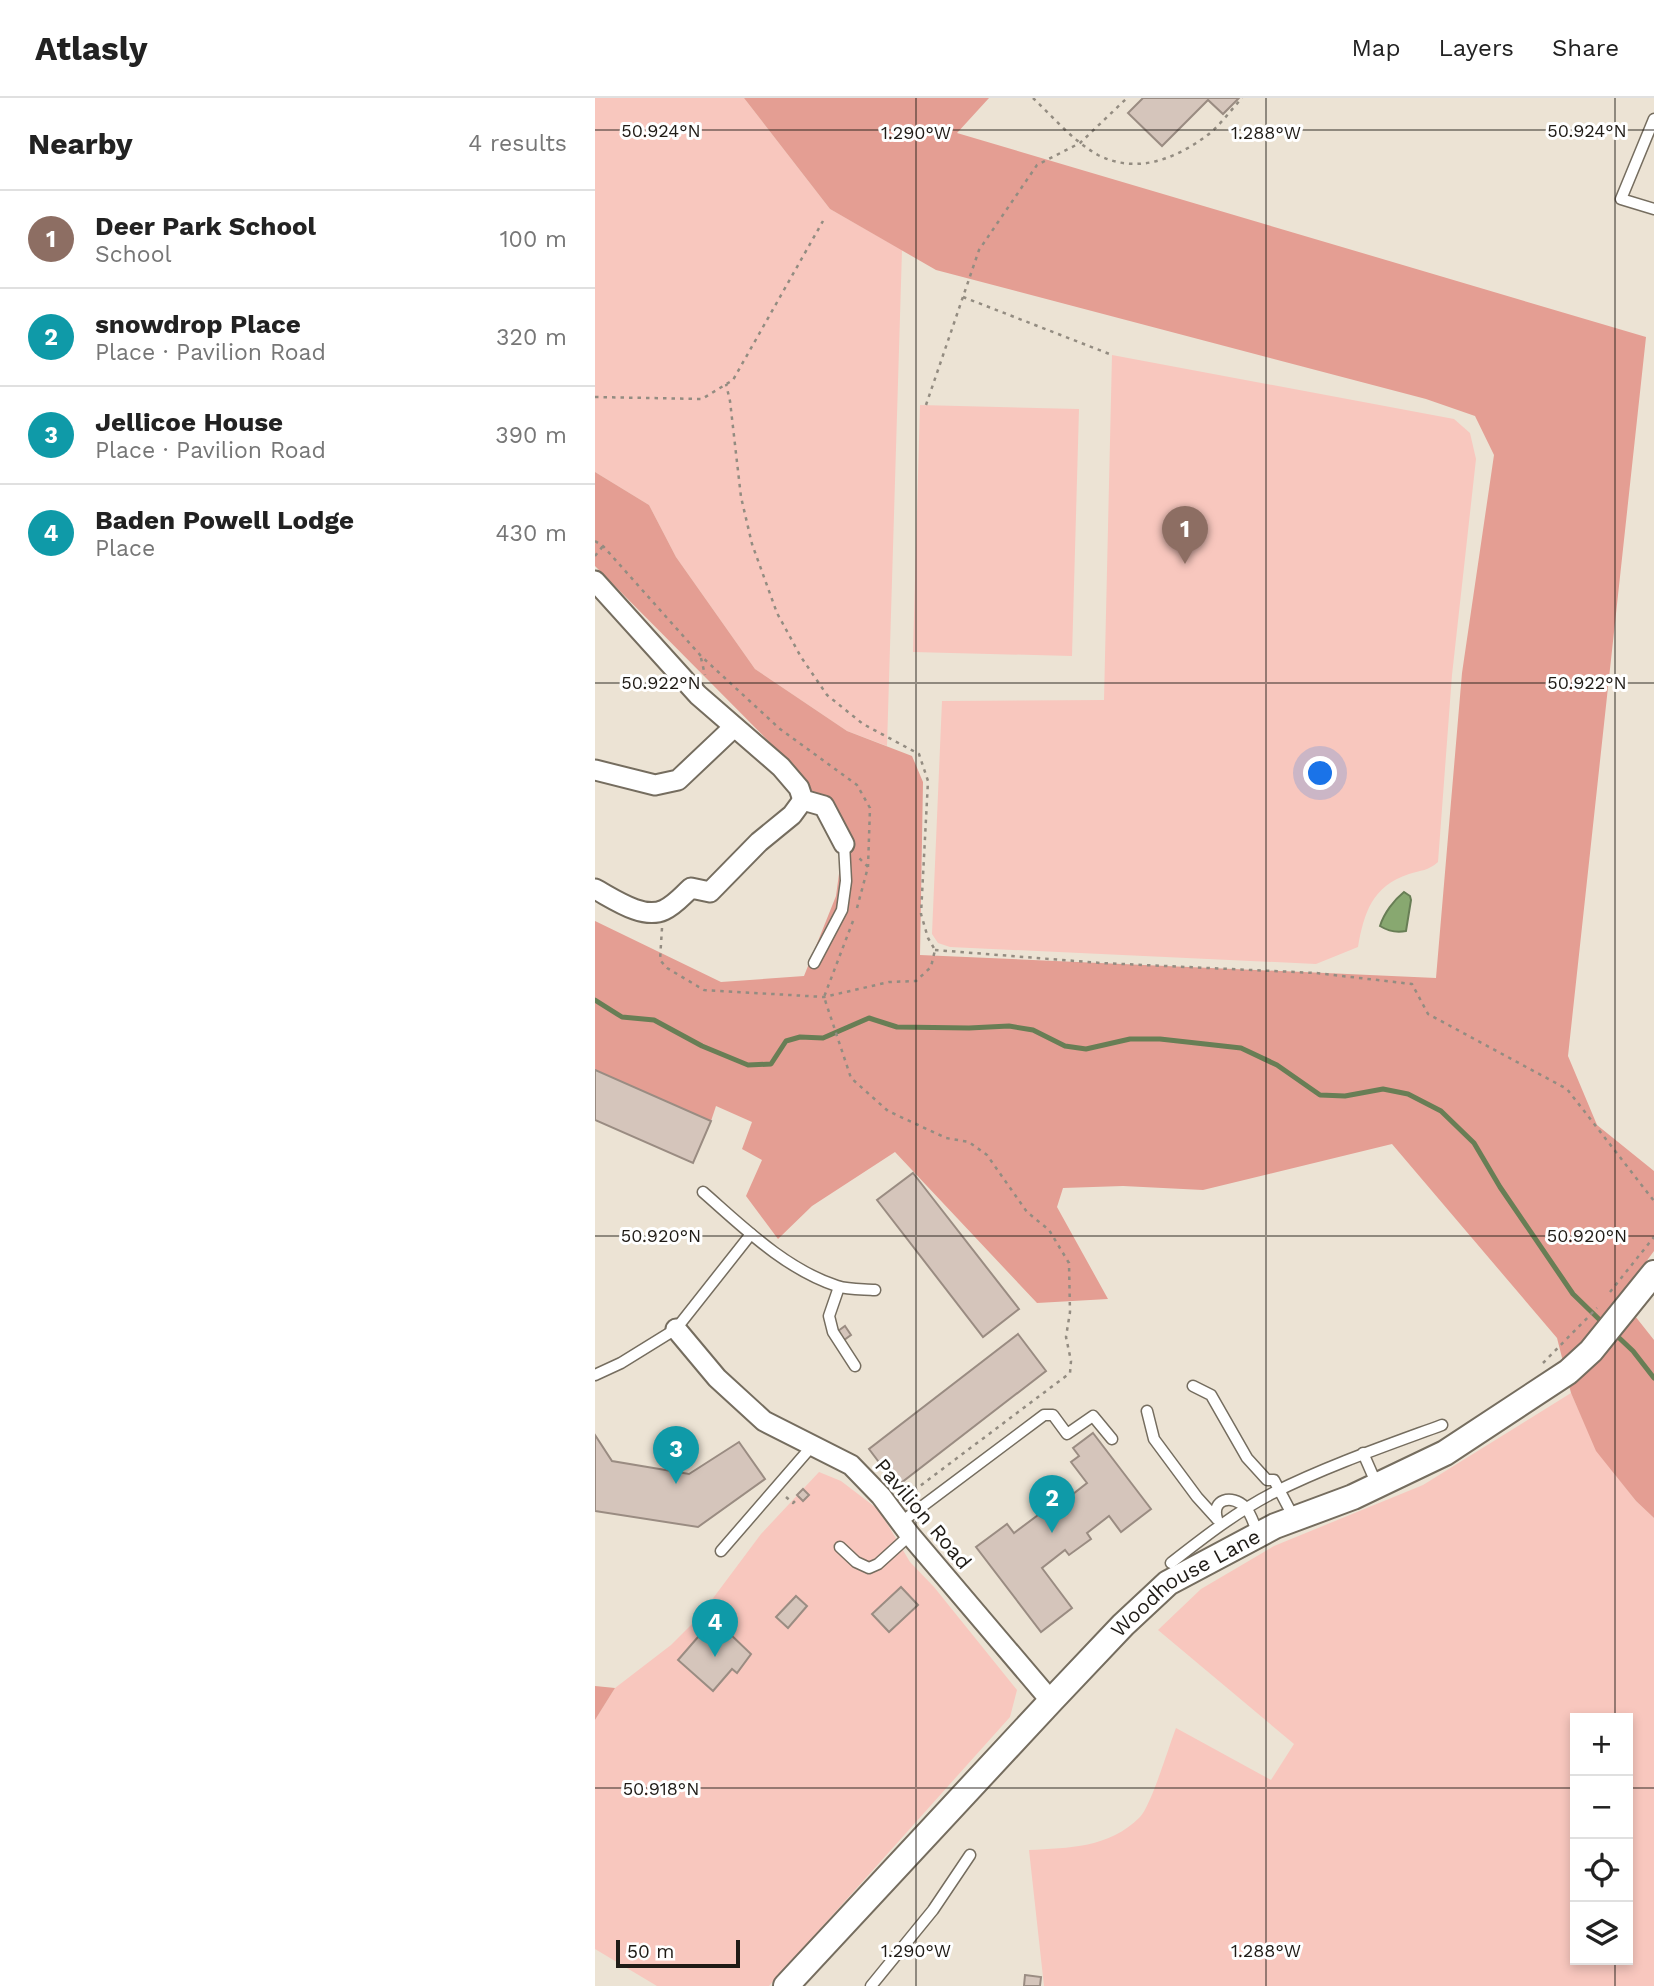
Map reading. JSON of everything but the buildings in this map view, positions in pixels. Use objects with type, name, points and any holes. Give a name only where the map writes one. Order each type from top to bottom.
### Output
[{"type":"street","points":[[595,581],[698,695],[781,767],[799,788],[803,800]]},
{"type":"street","points":[[595,770],[655,785],[678,780],[734,727]]},
{"type":"street","points":[[803,800],[824,806],[844,844]]},
{"type":"street","points":[[595,889],[649,914],[663,911],[691,888],[710,892],[759,842],[792,815],[803,800]]},
{"type":"street","name":"Woodhouse Lane","points":[[786,1986],[1123,1625],[1168,1583],[1259,1534],[1377,1486],[1456,1447],[1568,1372],[1600,1323],[1654,1273]]},
{"type":"street","name":"Pavilion Road","points":[[676,1329],[717,1378],[764,1421],[851,1465],[881,1496],[1051,1701]]},
{"type":"lane","points":[[1654,119],[1621,199],[1654,209]]},
{"type":"lane","points":[[814,963],[842,910],[846,881],[844,844]]},
{"type":"lane","points":[[703,1192],[751,1234],[798,1269],[839,1287],[875,1290]]},
{"type":"lane","points":[[595,1375],[621,1363],[676,1329],[751,1234]]},
{"type":"lane","points":[[839,1287],[828,1316],[833,1332],[855,1366]]},
{"type":"lane","points":[[1193,1386],[1211,1395],[1247,1458],[1267,1480],[1274,1480],[1294,1519]]},
{"type":"lane","points":[[1147,1411],[1154,1439],[1197,1497],[1219,1521]]},
{"type":"lane","points":[[840,1547],[864,1568],[878,1564],[900,1522],[1044,1415],[1053,1415],[1067,1434],[1093,1416],[1112,1439]]},
{"type":"lane","points":[[1171,1563],[1219,1521],[1280,1490],[1363,1454],[1442,1425]]},
{"type":"lane","points":[[721,1551],[812,1446]]},
{"type":"lane","points":[[1363,1454],[1377,1486]]},
{"type":"lane","points":[[1219,1521],[1218,1504],[1226,1499],[1236,1500],[1247,1509],[1259,1534]]},
{"type":"lane","points":[[871,1986],[933,1910],[970,1855]]},
{"type":"path","points":[[1033,98],[1080,143],[1100,156],[1125,163],[1151,164],[1176,155],[1206,136],[1242,98]]},
{"type":"path","points":[[926,405],[979,250],[1037,165],[1080,143],[1127,98]]},
{"type":"path","points":[[595,397],[702,399],[733,380],[823,221]]},
{"type":"path","points":[[963,297],[1112,355]]},
{"type":"path","points":[[663,911],[660,960],[667,968],[704,990],[824,997],[889,982],[916,981],[931,967],[935,950],[928,938],[921,914],[928,781],[919,754],[863,724],[827,695],[801,657],[777,614],[752,544],[741,497],[726,384]]},
{"type":"path","points":[[595,541],[603,546],[701,656],[780,729],[857,785],[870,808],[868,867]]},
{"type":"path","points":[[595,556],[603,546]]},
{"type":"path","points":[[935,950],[1101,963],[1316,973],[1412,984],[1428,1014],[1567,1089],[1654,1201]]},
{"type":"path","points":[[824,997],[851,1078],[888,1111],[946,1138],[969,1142],[987,1155],[1027,1212],[1049,1230],[1069,1263],[1070,1312],[1066,1337],[1071,1362],[1070,1373],[900,1522]]},
{"type":"path","points":[[1606,1297],[1654,1237]]},
{"type":"path","points":[[784,1495],[793,1503],[799,1497]]},
{"type":"shaded area","points":[[595,98],[744,98],[830,209],[902,250],[887,746],[847,731],[755,669],[676,557],[649,505],[595,472]]},
{"type":"shaded area","points":[[744,98],[989,98],[957,133],[1646,337],[1568,1056],[1597,1125],[1654,1171],[1654,1251],[1620,1297],[1654,1340],[1654,1518],[1636,1501],[1596,1451],[1571,1393],[1557,1338],[1392,1144],[1203,1190],[1123,1186],[1063,1188],[1057,1207],[1108,1299],[1037,1303],[895,1152],[812,1206],[778,1239],[746,1196],[762,1160],[742,1149],[752,1122],[716,1106],[711,1121],[595,1070],[595,921],[721,982],[804,976],[836,896],[841,859],[806,779],[595,566],[595,472],[649,505],[676,557],[755,669],[847,731],[912,756],[923,782],[920,955],[1436,978],[1462,673],[1494,455],[1475,416],[1426,399],[936,270],[830,209]]},
{"type":"shaded area","points":[[1112,355],[1454,419],[1470,433],[1476,459],[1452,675],[1438,862],[1428,869],[1396,879],[1386,886],[1378,893],[1367,912],[1358,947],[1316,964],[950,947],[938,943],[932,934],[942,701],[1104,700]]},
{"type":"shaded area","points":[[920,405],[1079,409],[1072,656],[913,652]]},
{"type":"shaded area","points":[[1404,892],[1411,900],[1406,931],[1393,931],[1380,926],[1390,907]]},
{"type":"shaded area","points":[[1571,1393],[1597,1451],[1636,1501],[1654,1518],[1654,1986],[1044,1986],[1029,1850],[1102,1841],[1128,1827],[1140,1817],[1149,1801],[1176,1728],[1271,1780],[1294,1744],[1158,1630],[1201,1589],[1274,1546],[1423,1485]]},
{"type":"shaded area","points":[[819,1472],[841,1481],[879,1510],[910,1562],[934,1587],[1017,1690],[1010,1717],[769,1986],[657,1986],[595,1949],[595,1720],[615,1688],[671,1645],[699,1617],[761,1534]]},
{"type":"shaded area","points":[[595,1686],[615,1688],[595,1720]]},
{"type":"waterway","points":[[595,1000],[622,1017],[654,1020],[702,1046],[748,1065],[771,1064],[786,1041],[800,1037],[823,1038],[869,1018],[897,1027],[1009,1026],[1033,1030],[1065,1046],[1086,1049],[1130,1039],[1160,1039],[1241,1048],[1277,1065],[1320,1095],[1345,1096],[1383,1089],[1408,1094],[1441,1111],[1474,1143],[1500,1187],[1573,1294],[1605,1325]]},
{"type":"waterway","points":[[1615,1334],[1633,1351],[1654,1378]]},
{"type":"place","name":"Deer Park School","points":[[1185,564]]},
{"type":"place","name":"Jellicoe House","points":[[676,1484]]},
{"type":"place","name":"snowdrop Place","points":[[1052,1533]]},
{"type":"place","name":"Baden Powell Lodge","points":[[715,1657]]}]
